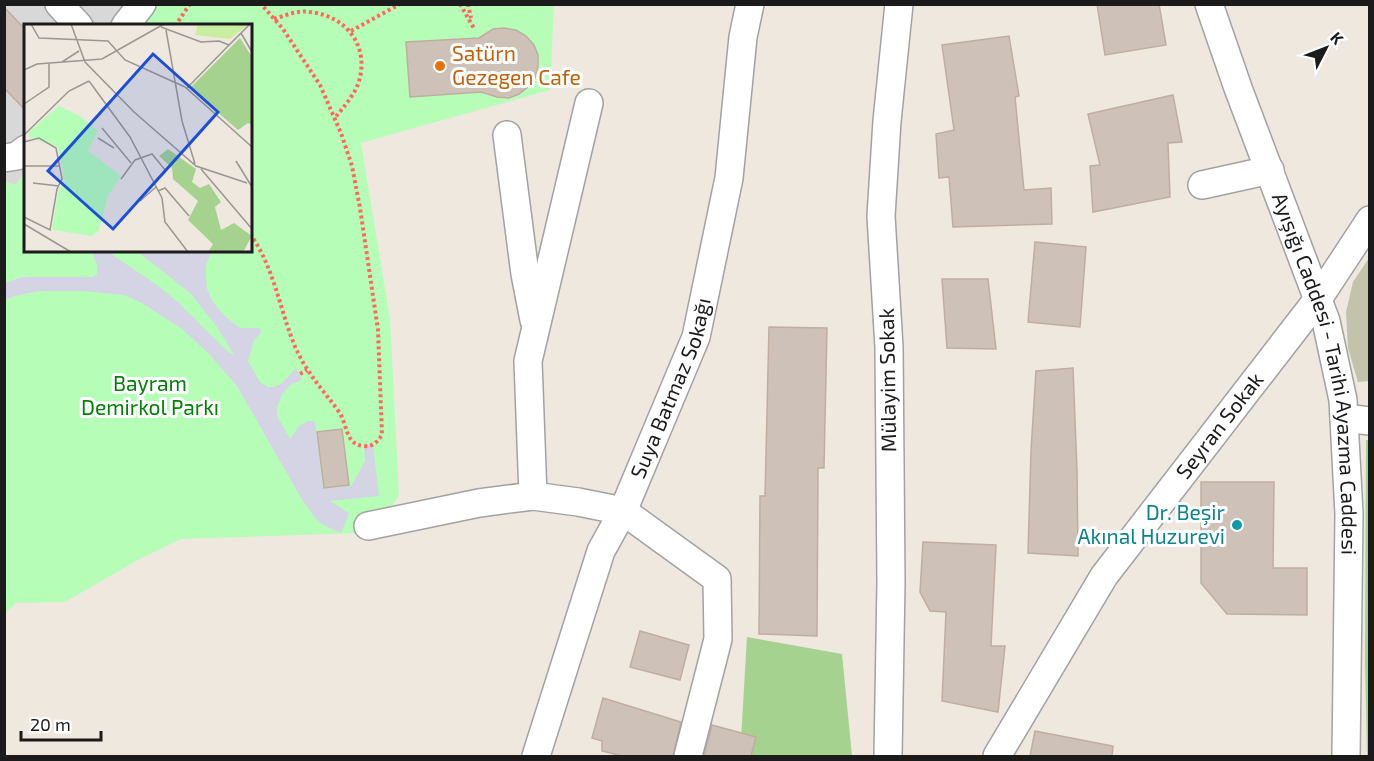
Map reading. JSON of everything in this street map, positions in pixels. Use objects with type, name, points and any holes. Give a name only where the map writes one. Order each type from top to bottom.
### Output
[{"type":"street","points":[[60,4],[77,24]]},
{"type":"street","points":[[127,24],[142,4]]},
{"type":"street","name":"Suya Batmaz Sokağı","points":[[536,756],[601,551],[623,511],[696,337],[729,178],[743,37],[750,4]]},
{"type":"street","name":"Mülayim Sokak","points":[[888,756],[891,582],[889,347],[881,216],[887,121],[899,4]]},
{"type":"street","name":"Ayışığı Caddesi - Tarihi Ayazma Caddesi","points":[[1209,4],[1326,321],[1343,400],[1357,419],[1349,513],[1346,756]]},
{"type":"street","points":[[533,496],[528,361],[589,103]]},
{"type":"street","points":[[507,135],[525,274],[536,330]]},
{"type":"street","points":[[4,158],[17,156],[24,151]]},
{"type":"street","points":[[1202,185],[1270,170]]},
{"type":"street","name":"Seyran Sokak","points":[[997,756],[1104,576],[1318,299],[1370,220]]},
{"type":"street","points":[[368,526],[479,503],[533,496],[623,511],[717,579],[718,639],[688,756]]},
{"type":"path","points":[[176,24],[190,4]]},
{"type":"path","points":[[252,237],[268,264],[293,343],[314,382],[345,421],[350,440],[356,445],[375,445],[382,435],[377,322],[352,166],[320,85],[261,4]]},
{"type":"path","points":[[351,31],[400,4]]},
{"type":"path","points":[[460,4],[475,30]]},
{"type":"path","points":[[468,4],[472,23]]},
{"type":"path","points":[[274,19],[295,12],[308,11],[337,19],[351,31],[362,58],[360,73],[352,95],[334,119]]},
{"type":"path","points":[[300,374],[308,370]]},
{"type":"shaded area","points":[[5,5],[155,5],[140,24],[24,24],[24,173],[16,185],[5,182]]},
{"type":"shaded area","points":[[91,252],[108,252],[179,303],[228,352],[234,355],[217,327],[190,293],[138,252],[212,252],[206,265],[206,277],[207,289],[213,302],[222,313],[241,328],[260,328],[261,333],[254,340],[248,361],[260,382],[267,387],[274,387],[282,383],[296,368],[302,380],[290,385],[283,393],[277,407],[277,416],[290,439],[299,426],[308,421],[315,421],[323,489],[351,486],[365,461],[366,446],[373,445],[379,496],[330,501],[349,513],[341,533],[316,519],[301,498],[237,386],[210,355],[182,329],[142,303],[124,295],[84,291],[40,291],[5,300],[5,283],[22,277],[93,277],[97,274],[97,264]]},
{"type":"shaded area","points":[[1369,258],[1369,381],[1358,382],[1348,348],[1346,312],[1353,282]]},
{"type":"green space","name":"Bayram Demirkol Parkı","points":[[155,5],[554,5],[550,90],[361,143],[390,319],[399,495],[390,510],[363,533],[181,539],[138,560],[65,602],[16,603],[5,613],[5,182],[16,185],[24,173],[24,252],[252,252],[252,24],[140,24]]},
{"type":"green space","points":[[1366,440],[1370,440],[1369,756],[1367,756],[1365,663]]},
{"type":"green space","points":[[747,637],[842,654],[852,756],[740,756]]},
{"type":"building","points":[[1097,4],[1159,4],[1166,45],[1105,55]]},
{"type":"building","points":[[4,7],[24,28],[24,109],[4,88]]},
{"type":"building","points":[[493,29],[516,30],[526,36],[534,45],[538,55],[535,78],[519,94],[509,98],[481,92],[410,97],[406,42],[479,38]]},
{"type":"building","points":[[1009,36],[1019,96],[1015,97],[1024,190],[1051,188],[1052,224],[953,227],[949,177],[939,178],[936,134],[954,130],[942,45]]},
{"type":"building","points":[[1173,95],[1182,142],[1168,143],[1170,197],[1093,212],[1090,166],[1100,165],[1088,114]]},
{"type":"building","points":[[1035,242],[1086,247],[1080,327],[1028,322]]},
{"type":"building","points":[[942,279],[988,279],[996,349],[947,348]]},
{"type":"building","points":[[769,327],[827,328],[824,468],[818,468],[817,636],[759,634],[760,496],[765,496]]},
{"type":"building","points":[[1073,368],[1078,556],[1028,553],[1036,371]]},
{"type":"building","points":[[342,429],[349,485],[324,488],[317,432]]},
{"type":"building","name":"Dr. Beşir Akınal Huzurevi","points":[[1201,482],[1274,482],[1273,568],[1307,568],[1307,615],[1227,614],[1201,583]]},
{"type":"building","points":[[923,542],[996,545],[991,646],[1005,646],[998,712],[942,701],[946,612],[930,611],[920,592]]},
{"type":"building","points":[[640,631],[689,645],[680,680],[630,667]]},
{"type":"building","points":[[603,698],[681,722],[673,756],[622,756],[602,751],[602,741],[592,738]]},
{"type":"building","points":[[712,725],[756,737],[751,756],[704,756]]},
{"type":"building","points":[[1035,731],[1113,746],[1112,756],[1030,756]]},
{"type":"place","name":"Satürn Gezegen Cafe","points":[[440,66]]},
{"type":"place","name":"Dr. Beşir Akınal Huzurevi","points":[[1237,525]]}]
